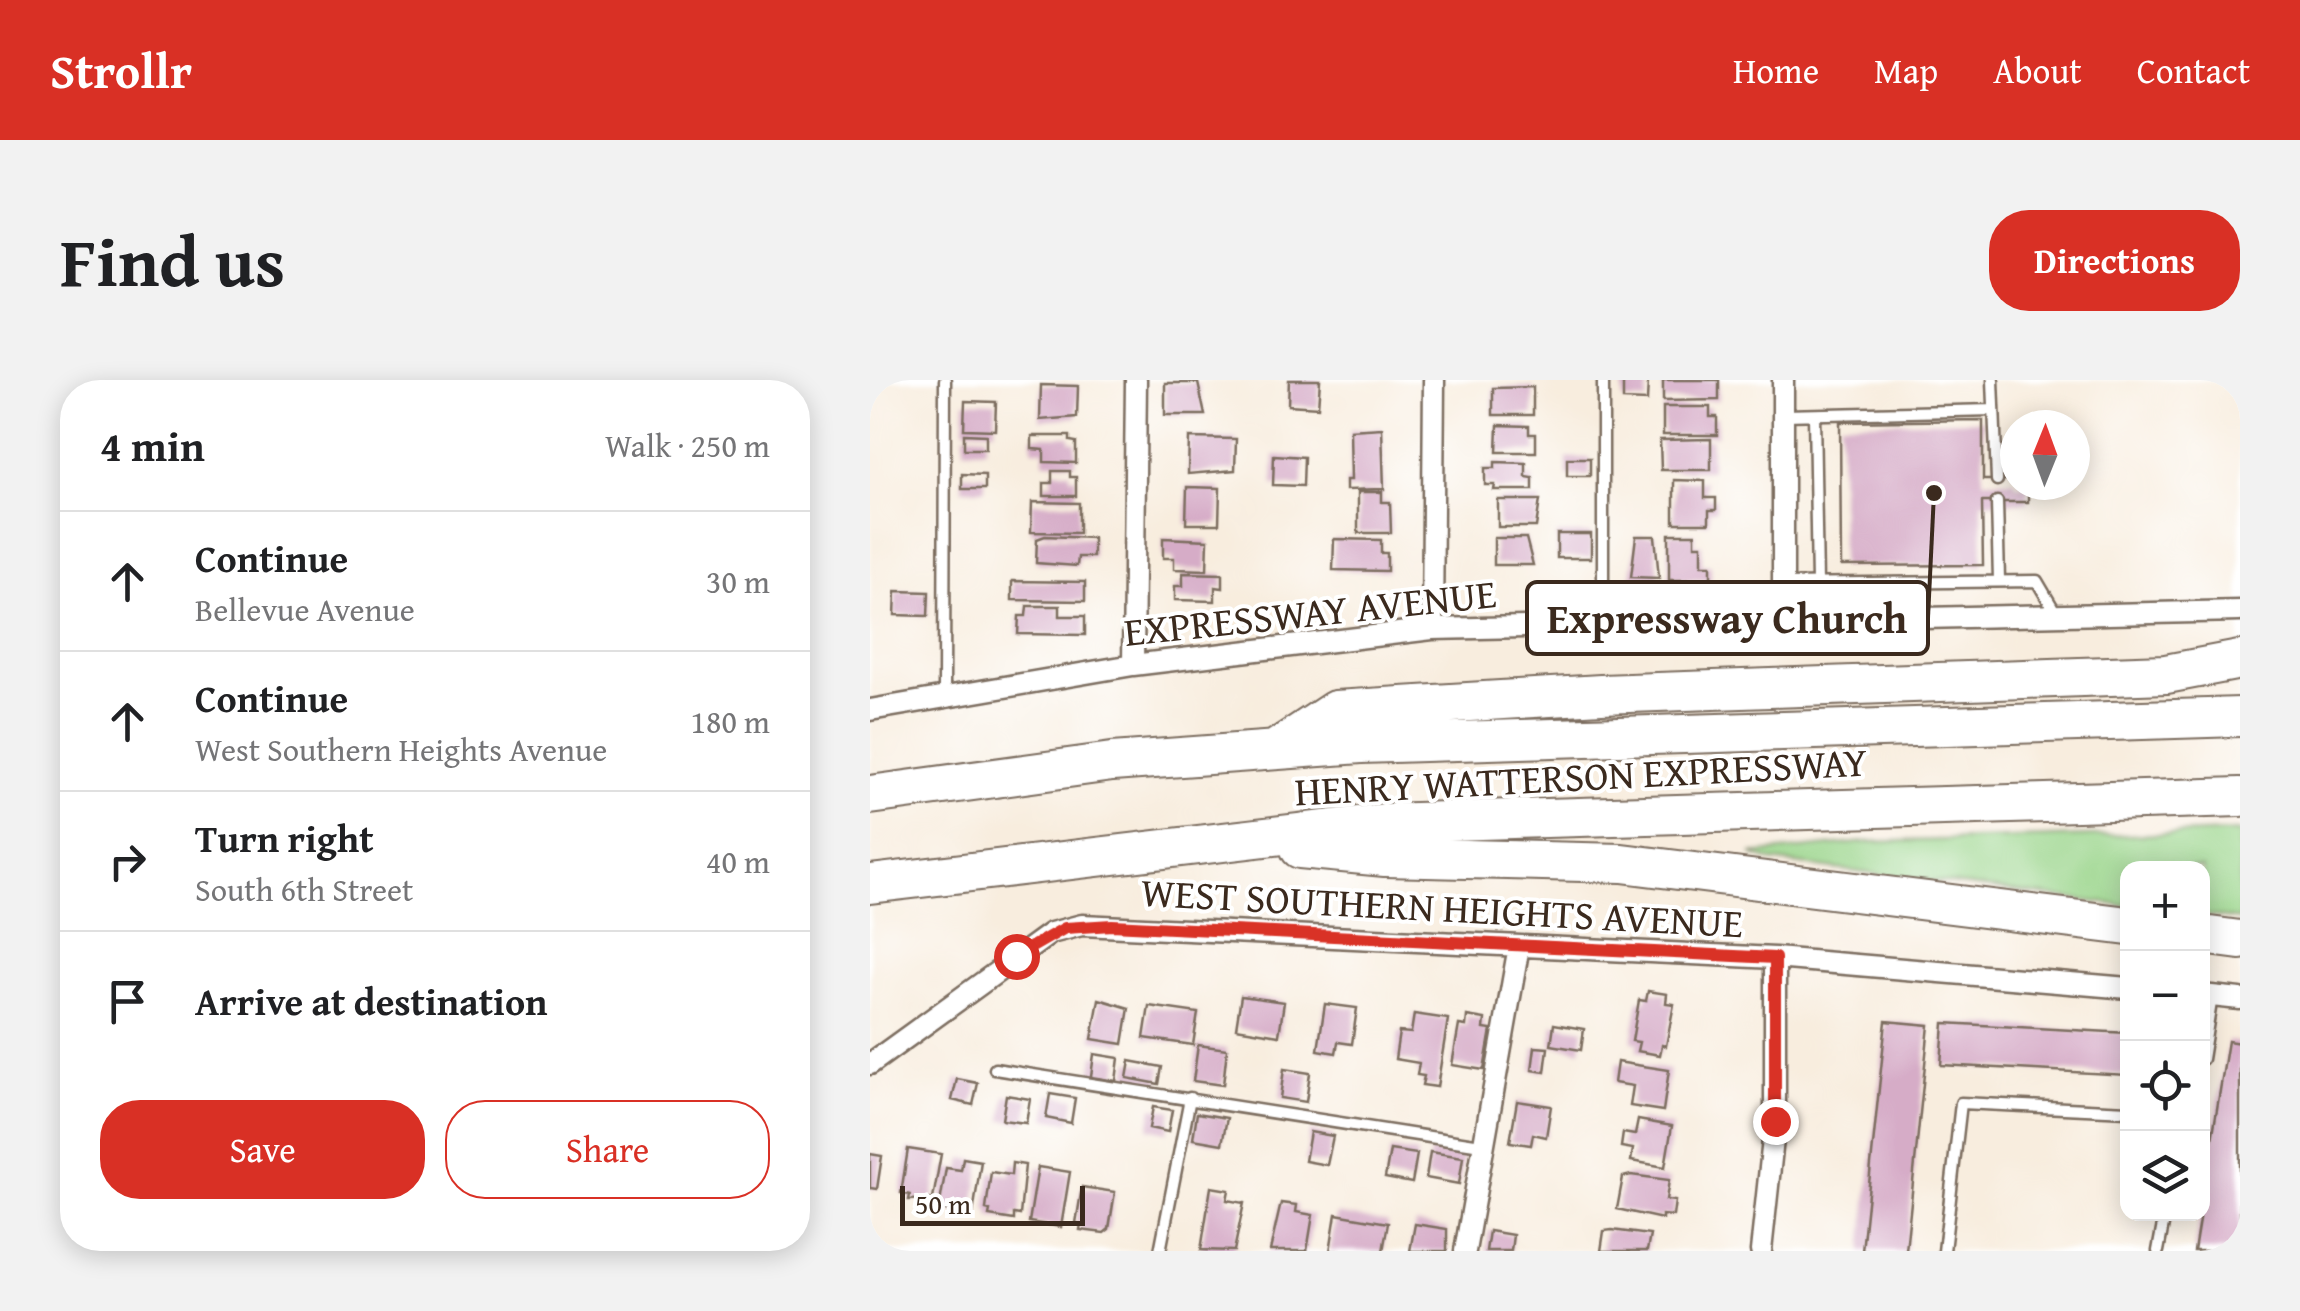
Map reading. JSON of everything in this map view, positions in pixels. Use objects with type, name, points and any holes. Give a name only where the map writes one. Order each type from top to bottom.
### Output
[{"type":"highway","points":[[1271,752],[1334,710],[1582,694],[2166,674],[2240,660]]},
{"type":"highway","name":"HENRY WATTERSON EXPRESSWAY","points":[[870,795],[1112,762],[1361,744],[1776,728],[2240,717]]},
{"type":"highway","name":"HENRY WATTERSON EXPRESSWAY","points":[[870,884],[1423,821],[2240,797]]},
{"type":"highway","points":[[1228,842],[1384,857],[1622,863],[2120,925]]},
{"type":"highway","points":[[2210,936],[2240,940]]},
{"type":"street","points":[[1133,665],[1136,380]]},
{"type":"street","points":[[1432,630],[1434,380]]},
{"type":"street","points":[[1783,380],[1783,620]]},
{"type":"street","name":"EXPRESSWAY AVENUE","points":[[870,710],[1133,665],[1432,630],[2240,611]]},
{"type":"street","name":"WEST SOUTHERN HEIGHTS AVENUE","points":[[870,1064],[1052,933],[1082,926],[1775,958],[2120,987]]},
{"type":"street","points":[[1466,1251],[1481,1145],[1519,946]]},
{"type":"street","points":[[1761,1251],[1775,1121],[1775,958]]},
{"type":"street","points":[[2210,995],[2240,998]]},
{"type":"lane","points":[[944,697],[945,380]]},
{"type":"lane","points":[[1603,380],[1604,623]]},
{"type":"lane","points":[[1993,380],[1997,480]]},
{"type":"lane","points":[[1784,415],[1994,410]]},
{"type":"lane","points":[[1814,414],[1817,583]]},
{"type":"lane","points":[[1997,502],[1998,580]]},
{"type":"lane","points":[[1783,584],[2037,581],[2057,615]]},
{"type":"lane","points":[[995,1070],[1481,1145]]},
{"type":"lane","points":[[1160,1251],[1190,1098]]},
{"type":"lane","points":[[1944,1251],[1960,1103],[2120,1111]]},
{"type":"lane","points":[[2158,1251],[2164,1221]]},
{"type":"green space","points":[[2240,832],[2240,920],[2210,916],[2210,861],[2120,861],[2120,905],[1771,861],[1752,854],[1866,842]]},
{"type":"building","points":[[1289,380],[1320,380],[1318,407],[1288,405]]},
{"type":"building","points":[[1623,380],[1648,381],[1647,401],[1623,400]]},
{"type":"building","points":[[1663,380],[1719,380],[1719,400],[1663,401]]},
{"type":"building","points":[[1165,383],[1198,383],[1205,415],[1165,415]]},
{"type":"building","points":[[1041,385],[1078,386],[1077,417],[1040,420]]},
{"type":"building","points":[[1533,387],[1533,415],[1493,415],[1493,388]]},
{"type":"building","points":[[965,401],[996,402],[995,430],[964,429]]},
{"type":"building","points":[[1663,407],[1710,407],[1710,417],[1717,417],[1717,435],[1663,435]]},
{"type":"building","points":[[1983,420],[1983,480],[2000,480],[2000,500],[2028,502],[1982,502],[1983,565],[1841,566],[1840,422]]},
{"type":"building","points":[[1498,425],[1529,426],[1529,434],[1536,434],[1536,452],[1497,452]]},
{"type":"building","points":[[1382,428],[1384,489],[1346,490],[1346,480],[1351,480],[1350,430]]},
{"type":"building","points":[[964,434],[986,435],[986,449],[964,449]]},
{"type":"building","points":[[1032,436],[1070,436],[1070,441],[1076,442],[1076,463],[1044,462],[1044,450],[1032,449]]},
{"type":"building","points":[[1189,438],[1236,439],[1235,470],[1188,474]]},
{"type":"building","points":[[1711,439],[1711,470],[1661,470],[1660,440]]},
{"type":"building","points":[[1274,455],[1304,457],[1303,486],[1273,485]]},
{"type":"building","points":[[1567,458],[1590,458],[1590,476],[1567,476]]},
{"type":"building","points":[[1495,462],[1526,463],[1526,477],[1533,478],[1533,490],[1494,490],[1495,485],[1485,485],[1485,468],[1495,468]]},
{"type":"building","points":[[1052,471],[1070,471],[1070,477],[1076,477],[1076,496],[1044,496],[1044,483],[1052,483]]},
{"type":"building","points":[[962,474],[985,475],[985,489],[962,489]]},
{"type":"building","points":[[1674,480],[1705,481],[1705,498],[1716,498],[1716,510],[1709,510],[1709,523],[1674,523]]},
{"type":"building","points":[[1187,487],[1220,488],[1219,524],[1186,524]]},
{"type":"building","points":[[1358,492],[1382,492],[1382,502],[1390,502],[1391,533],[1358,533]]},
{"type":"building","points":[[1498,500],[1540,500],[1536,527],[1498,527]]},
{"type":"building","points":[[1032,502],[1079,503],[1079,533],[1031,532]]},
{"type":"building","points":[[1557,534],[1591,534],[1591,558],[1557,558]]},
{"type":"building","points":[[1669,534],[1695,534],[1695,545],[1702,545],[1702,565],[1711,565],[1711,580],[1669,580]]},
{"type":"building","points":[[1636,536],[1655,536],[1659,578],[1631,577]]},
{"type":"building","points":[[1093,538],[1093,557],[1078,557],[1077,566],[1036,563],[1037,539]]},
{"type":"building","points":[[1163,538],[1208,540],[1207,570],[1174,569],[1174,558],[1163,558]]},
{"type":"building","points":[[1494,538],[1526,538],[1533,565],[1494,565]]},
{"type":"building","points":[[1334,539],[1381,540],[1381,553],[1387,553],[1387,571],[1333,570]]},
{"type":"building","points":[[1183,573],[1223,574],[1223,588],[1215,587],[1215,601],[1175,600],[1175,586],[1183,586]]},
{"type":"building","points":[[1012,581],[1085,582],[1085,601],[1012,600]]},
{"type":"building","points":[[896,591],[929,592],[928,616],[895,615]]},
{"type":"building","points":[[1027,606],[1060,606],[1060,616],[1085,616],[1085,635],[1018,634],[1019,616],[1026,616]]},
{"type":"building","points":[[1648,991],[1667,994],[1666,1003],[1674,1004],[1666,1046],[1662,1045],[1660,1055],[1637,1051],[1639,1042],[1632,1041],[1639,1000],[1646,1001]]},
{"type":"building","points":[[1241,996],[1284,1002],[1279,1035],[1236,1028]]},
{"type":"building","points":[[1099,999],[1129,1008],[1123,1044],[1092,1039]]},
{"type":"building","points":[[1325,1004],[1357,1008],[1352,1044],[1338,1042],[1336,1053],[1318,1050]]},
{"type":"building","points":[[1149,1006],[1198,1013],[1193,1045],[1144,1038]]},
{"type":"building","points":[[1414,1014],[1448,1019],[1437,1087],[1422,1085],[1424,1076],[1417,1075],[1419,1063],[1395,1059],[1399,1032],[1411,1033]]},
{"type":"building","points":[[1467,1016],[1485,1019],[1484,1029],[1491,1030],[1484,1070],[1452,1065],[1459,1025],[1466,1026]]},
{"type":"building","points":[[1886,1021],[1929,1025],[1906,1251],[1862,1251]]},
{"type":"building","points":[[1944,1023],[2120,1033],[2120,1075],[1941,1065]]},
{"type":"building","points":[[1554,1024],[1584,1029],[1581,1050],[1551,1045]]},
{"type":"building","points":[[2228,1041],[2240,1043],[2237,1251],[2194,1251],[2199,1221],[2210,1221],[2210,1152]]},
{"type":"building","points":[[1198,1045],[1227,1049],[1223,1085],[1193,1081]]},
{"type":"building","points":[[1535,1047],[1548,1048],[1545,1072],[1532,1070]]},
{"type":"building","points":[[1094,1054],[1119,1058],[1116,1081],[1091,1077]]},
{"type":"building","points":[[1130,1061],[1162,1067],[1159,1084],[1127,1078]]},
{"type":"building","points":[[1617,1062],[1669,1070],[1663,1111],[1630,1106],[1633,1086],[1614,1083]]},
{"type":"building","points":[[1284,1069],[1310,1073],[1306,1102],[1280,1098]]},
{"type":"building","points":[[957,1079],[978,1083],[973,1105],[952,1100]]},
{"type":"building","points":[[1050,1094],[1075,1098],[1071,1123],[1046,1118]]},
{"type":"building","points":[[1006,1095],[1030,1099],[1026,1123],[1002,1120]]},
{"type":"building","points":[[1517,1101],[1551,1106],[1546,1137],[1533,1134],[1531,1145],[1510,1142]]},
{"type":"building","points":[[1153,1107],[1172,1110],[1168,1132],[1149,1128]]},
{"type":"building","points":[[1197,1113],[1227,1118],[1222,1144],[1193,1139]]},
{"type":"building","points":[[1638,1120],[1672,1126],[1665,1167],[1631,1161],[1633,1149],[1621,1147],[1623,1133],[1635,1135]]},
{"type":"building","points":[[1310,1132],[1333,1136],[1327,1165],[1305,1161]]},
{"type":"building","points":[[908,1149],[941,1154],[933,1199],[909,1200],[910,1195],[901,1193]]},
{"type":"building","points":[[1390,1150],[1417,1154],[1412,1183],[1385,1178]]},
{"type":"building","points":[[1430,1152],[1463,1157],[1459,1184],[1426,1178]]},
{"type":"building","points":[[870,1154],[882,1156],[877,1189],[870,1188]]},
{"type":"building","points":[[963,1158],[981,1161],[973,1214],[939,1209],[946,1168],[961,1170]]},
{"type":"building","points":[[1012,1163],[1025,1165],[1020,1215],[1014,1214],[1014,1220],[989,1216],[990,1210],[986,1209],[991,1172],[1011,1175]]},
{"type":"building","points":[[1038,1167],[1070,1172],[1061,1227],[1029,1222]]},
{"type":"building","points":[[1623,1177],[1669,1180],[1666,1200],[1675,1201],[1673,1216],[1662,1215],[1662,1219],[1617,1209]]},
{"type":"building","points":[[1082,1187],[1115,1192],[1109,1229],[1104,1233],[1080,1230],[1081,1224],[1076,1223]]},
{"type":"building","points":[[1211,1187],[1229,1190],[1227,1200],[1244,1203],[1234,1251],[1201,1250]]},
{"type":"building","points":[[1281,1203],[1297,1205],[1296,1212],[1313,1215],[1307,1251],[1270,1251]]},
{"type":"building","points":[[1336,1214],[1388,1223],[1383,1251],[1330,1251]]},
{"type":"building","points":[[1415,1224],[1447,1229],[1447,1251],[1410,1251]]},
{"type":"building","points":[[1489,1231],[1513,1235],[1511,1251],[1486,1251]]},
{"type":"building","points":[[1604,1231],[1650,1235],[1647,1251],[1601,1251]]},
{"type":"place","name":"Expressway Church","points":[[1934,493]]},
{"type":"route","points":[[1016,956],[1065,928],[1112,925],[1775,958],[1775,1121]]}]
